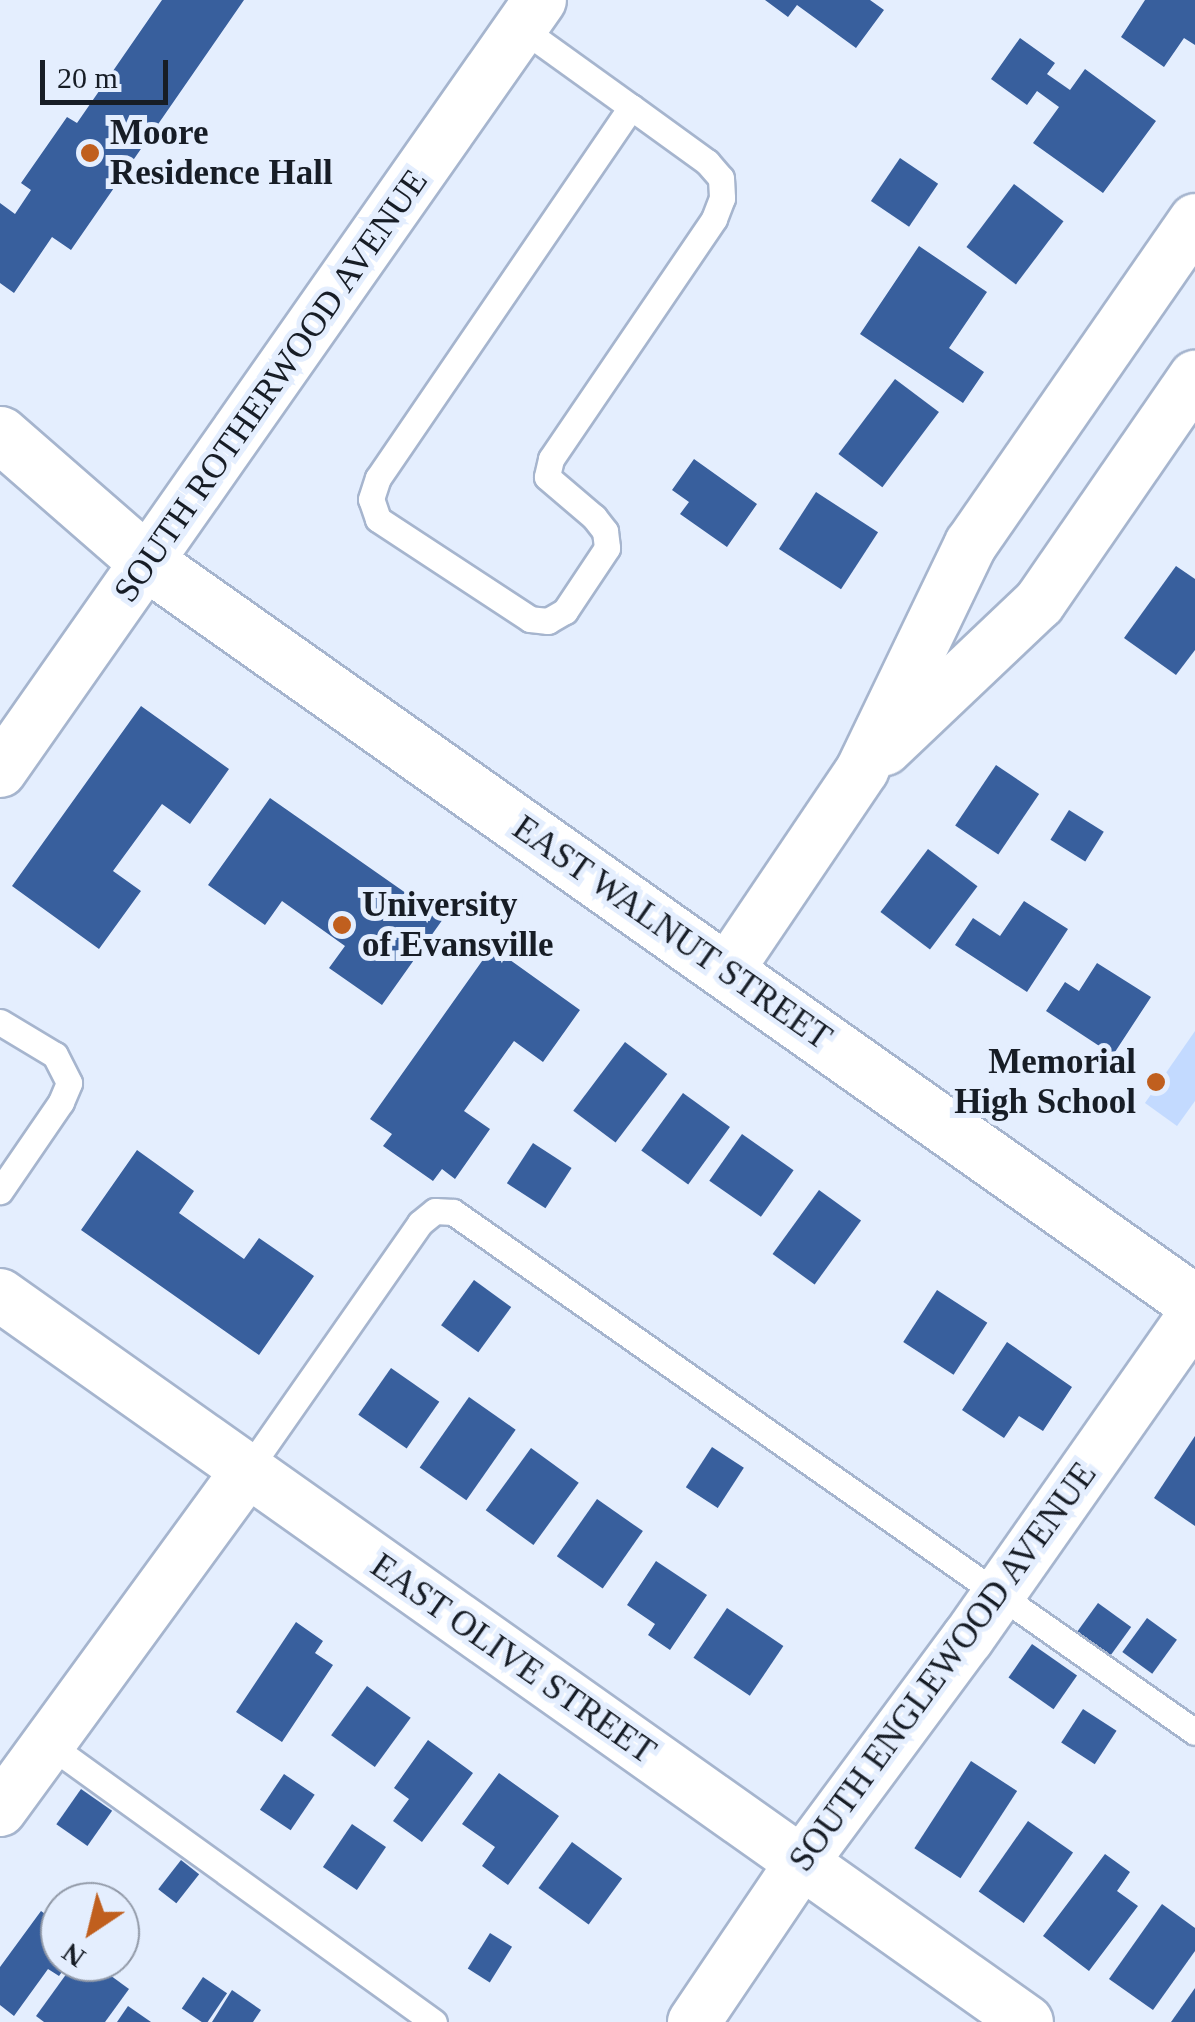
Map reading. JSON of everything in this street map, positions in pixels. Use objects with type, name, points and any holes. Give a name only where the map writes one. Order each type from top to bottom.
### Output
[{"type":"street","name":"SOUTH ROTHERWOOD AVENUE","points":[[0,771],[530,14]]},
{"type":"street","points":[[726,972],[862,770],[971,544],[1195,220]]},
{"type":"street","points":[[862,770],[1039,603],[1195,377]]},
{"type":"street","name":"EAST WALNUT STREET","points":[[0,434],[148,563],[1195,1304]]},
{"type":"street","name":"EAST WALNUT STREET","points":[[0,482],[148,563]]},
{"type":"street","name":"EAST OLIVE STREET","points":[[0,1295],[1027,2022]]},
{"type":"street","name":"SOUTH ENGLEWOOD AVENUE","points":[[694,2022],[802,1862],[1000,1592],[1195,1314]]},
{"type":"street","points":[[0,1810],[247,1470]]},
{"type":"lane","points":[[530,14],[632,107],[707,162],[721,178],[722,198],[714,219],[551,459],[547,477],[594,517],[605,531],[607,548],[565,612],[548,621],[530,620],[378,519],[371,500],[378,478],[632,107]]},
{"type":"lane","points":[[0,1022],[55,1054],[69,1082],[10,1156],[0,1191]]},
{"type":"lane","points":[[247,1470],[420,1222],[435,1211],[453,1212],[1195,1732]]},
{"type":"lane","points":[[47,1744],[434,2022]]},
{"type":"shaded area","points":[[1195,1031],[1195,1101],[1177,1126],[1145,1103]]},
{"type":"building","name":"Moore Residence Hall","points":[[162,0],[244,0],[71,250],[52,237],[14,293],[0,283],[0,203],[15,214],[31,190],[21,183],[67,117],[77,123]]},
{"type":"building","points":[[765,0],[870,0],[884,10],[856,48],[797,5],[788,17]]},
{"type":"building","points":[[1145,0],[1195,0],[1195,45],[1184,38],[1164,67],[1121,37]]},
{"type":"building","points":[[1020,38],[1055,63],[1047,74],[1070,90],[1085,69],[1156,121],[1103,193],[1033,143],[1059,107],[1037,91],[1027,105],[991,79]]},
{"type":"building","points":[[900,158],[938,184],[909,227],[871,201]]},
{"type":"building","points":[[1014,184],[1064,221],[1016,284],[966,247]]},
{"type":"building","points":[[919,246],[987,292],[949,348],[984,372],[963,403],[860,334]]},
{"type":"building","points":[[895,379],[939,412],[882,487],[838,454]]},
{"type":"building","points":[[694,459],[757,504],[727,547],[680,514],[689,502],[672,490]]},
{"type":"building","points":[[816,492],[878,532],[841,589],[779,549]]},
{"type":"building","points":[[1176,566],[1195,579],[1195,650],[1176,675],[1124,638]]},
{"type":"building","points":[[141,706],[229,769],[190,824],[162,804],[113,871],[141,891],[99,949],[12,886]]},
{"type":"building","points":[[996,765],[1039,794],[998,855],[955,826]]},
{"type":"building","points":[[270,798],[443,919],[382,1005],[329,968],[345,946],[282,901],[265,925],[208,885]]},
{"type":"building","points":[[1069,810],[1104,832],[1085,861],[1050,840]]},
{"type":"building","points":[[928,849],[978,886],[930,949],[880,912]]},
{"type":"building","points":[[1024,901],[1068,929],[1027,992],[955,945],[973,918],[1000,936]]},
{"type":"building","points":[[492,947],[580,1010],[543,1062],[514,1041],[464,1111],[490,1129],[455,1179],[442,1169],[433,1181],[383,1146],[392,1134],[370,1119]]},
{"type":"building","points":[[1097,963],[1151,997],[1113,1055],[1046,1011],[1065,982],[1079,991]]},
{"type":"building","points":[[625,1042],[667,1074],[616,1143],[573,1111]]},
{"type":"building","points":[[683,1093],[730,1127],[688,1185],[641,1150]]},
{"type":"building","points":[[742,1134],[794,1170],[761,1217],[709,1181]]},
{"type":"building","points":[[533,1143],[572,1168],[545,1208],[507,1183]]},
{"type":"building","points":[[137,1150],[194,1191],[179,1213],[244,1259],[259,1238],[314,1276],[259,1355],[81,1230]]},
{"type":"building","points":[[819,1190],[861,1221],[815,1284],[773,1254]]},
{"type":"building","points":[[474,1280],[511,1307],[478,1352],[441,1325]]},
{"type":"building","points":[[937,1290],[987,1323],[954,1375],[903,1342]]},
{"type":"building","points":[[1007,1342],[1072,1387],[1043,1431],[1019,1416],[1004,1438],[962,1410]]},
{"type":"building","points":[[391,1368],[439,1402],[407,1449],[358,1415]]},
{"type":"building","points":[[469,1397],[516,1430],[466,1500],[420,1467]]},
{"type":"building","points":[[1195,1436],[1195,1526],[1154,1498]]},
{"type":"building","points":[[712,1447],[744,1468],[718,1508],[686,1487]]},
{"type":"building","points":[[531,1448],[579,1483],[533,1545],[486,1510]]},
{"type":"building","points":[[597,1499],[643,1531],[603,1588],[557,1556]]},
{"type":"building","points":[[656,1561],[707,1595],[670,1650],[648,1635],[655,1624],[627,1605]]},
{"type":"building","points":[[1098,1603],[1131,1627],[1109,1657],[1076,1633]]},
{"type":"building","points":[[727,1608],[783,1646],[750,1696],[693,1658]]},
{"type":"building","points":[[1147,1618],[1177,1640],[1152,1674],[1122,1652]]},
{"type":"building","points":[[296,1622],[323,1641],[315,1653],[333,1665],[282,1742],[236,1712]]},
{"type":"building","points":[[1032,1644],[1077,1676],[1054,1709],[1008,1678]]},
{"type":"building","points":[[367,1686],[411,1718],[375,1767],[331,1735]]},
{"type":"building","points":[[1083,1709],[1117,1731],[1095,1764],[1061,1743]]},
{"type":"building","points":[[428,1740],[473,1773],[422,1842],[393,1821],[409,1799],[394,1788]]},
{"type":"building","points":[[971,1761],[1017,1791],[960,1878],[914,1848]]},
{"type":"building","points":[[499,1773],[559,1816],[508,1885],[482,1866],[495,1847],[462,1824]]},
{"type":"building","points":[[284,1774],[315,1795],[291,1830],[260,1810]]},
{"type":"building","points":[[81,1789],[112,1811],[87,1846],[56,1824]]},
{"type":"building","points":[[1028,1821],[1073,1853],[1024,1923],[979,1891]]},
{"type":"building","points":[[352,1824],[386,1847],[357,1890],[323,1867]]},
{"type":"building","points":[[572,1842],[622,1878],[589,1925],[538,1888]]},
{"type":"building","points":[[1105,1854],[1130,1872],[1117,1891],[1138,1906],[1089,1971],[1043,1936]]},
{"type":"building","points":[[181,1860],[199,1874],[176,1903],[158,1889]]},
{"type":"building","points":[[1162,1904],[1195,1928],[1195,1951],[1153,2010],[1109,1979]]},
{"type":"building","points":[[40,1912],[40,1980],[14,2016],[0,2005],[0,1967]]},
{"type":"building","points":[[490,1933],[512,1947],[490,1982],[468,1969]]},
{"type":"building","points":[[203,1977],[227,1993],[208,2022],[182,2009]]},
{"type":"building","points":[[61,1982],[119,1982],[129,1989],[105,2022],[44,2022],[36,2016]]},
{"type":"building","points":[[1195,1988],[1195,2022],[1171,2022]]},
{"type":"building","points":[[232,1990],[261,2010],[253,2022],[212,2022]]},
{"type":"building","points":[[128,2006],[151,2022],[117,2022]]},
{"type":"place","name":"Moore Residence Hall","points":[[90,153]]},
{"type":"place","name":"University of Evansville","points":[[342,925]]},
{"type":"place","name":"Memorial High School","points":[[1156,1082]]}]
